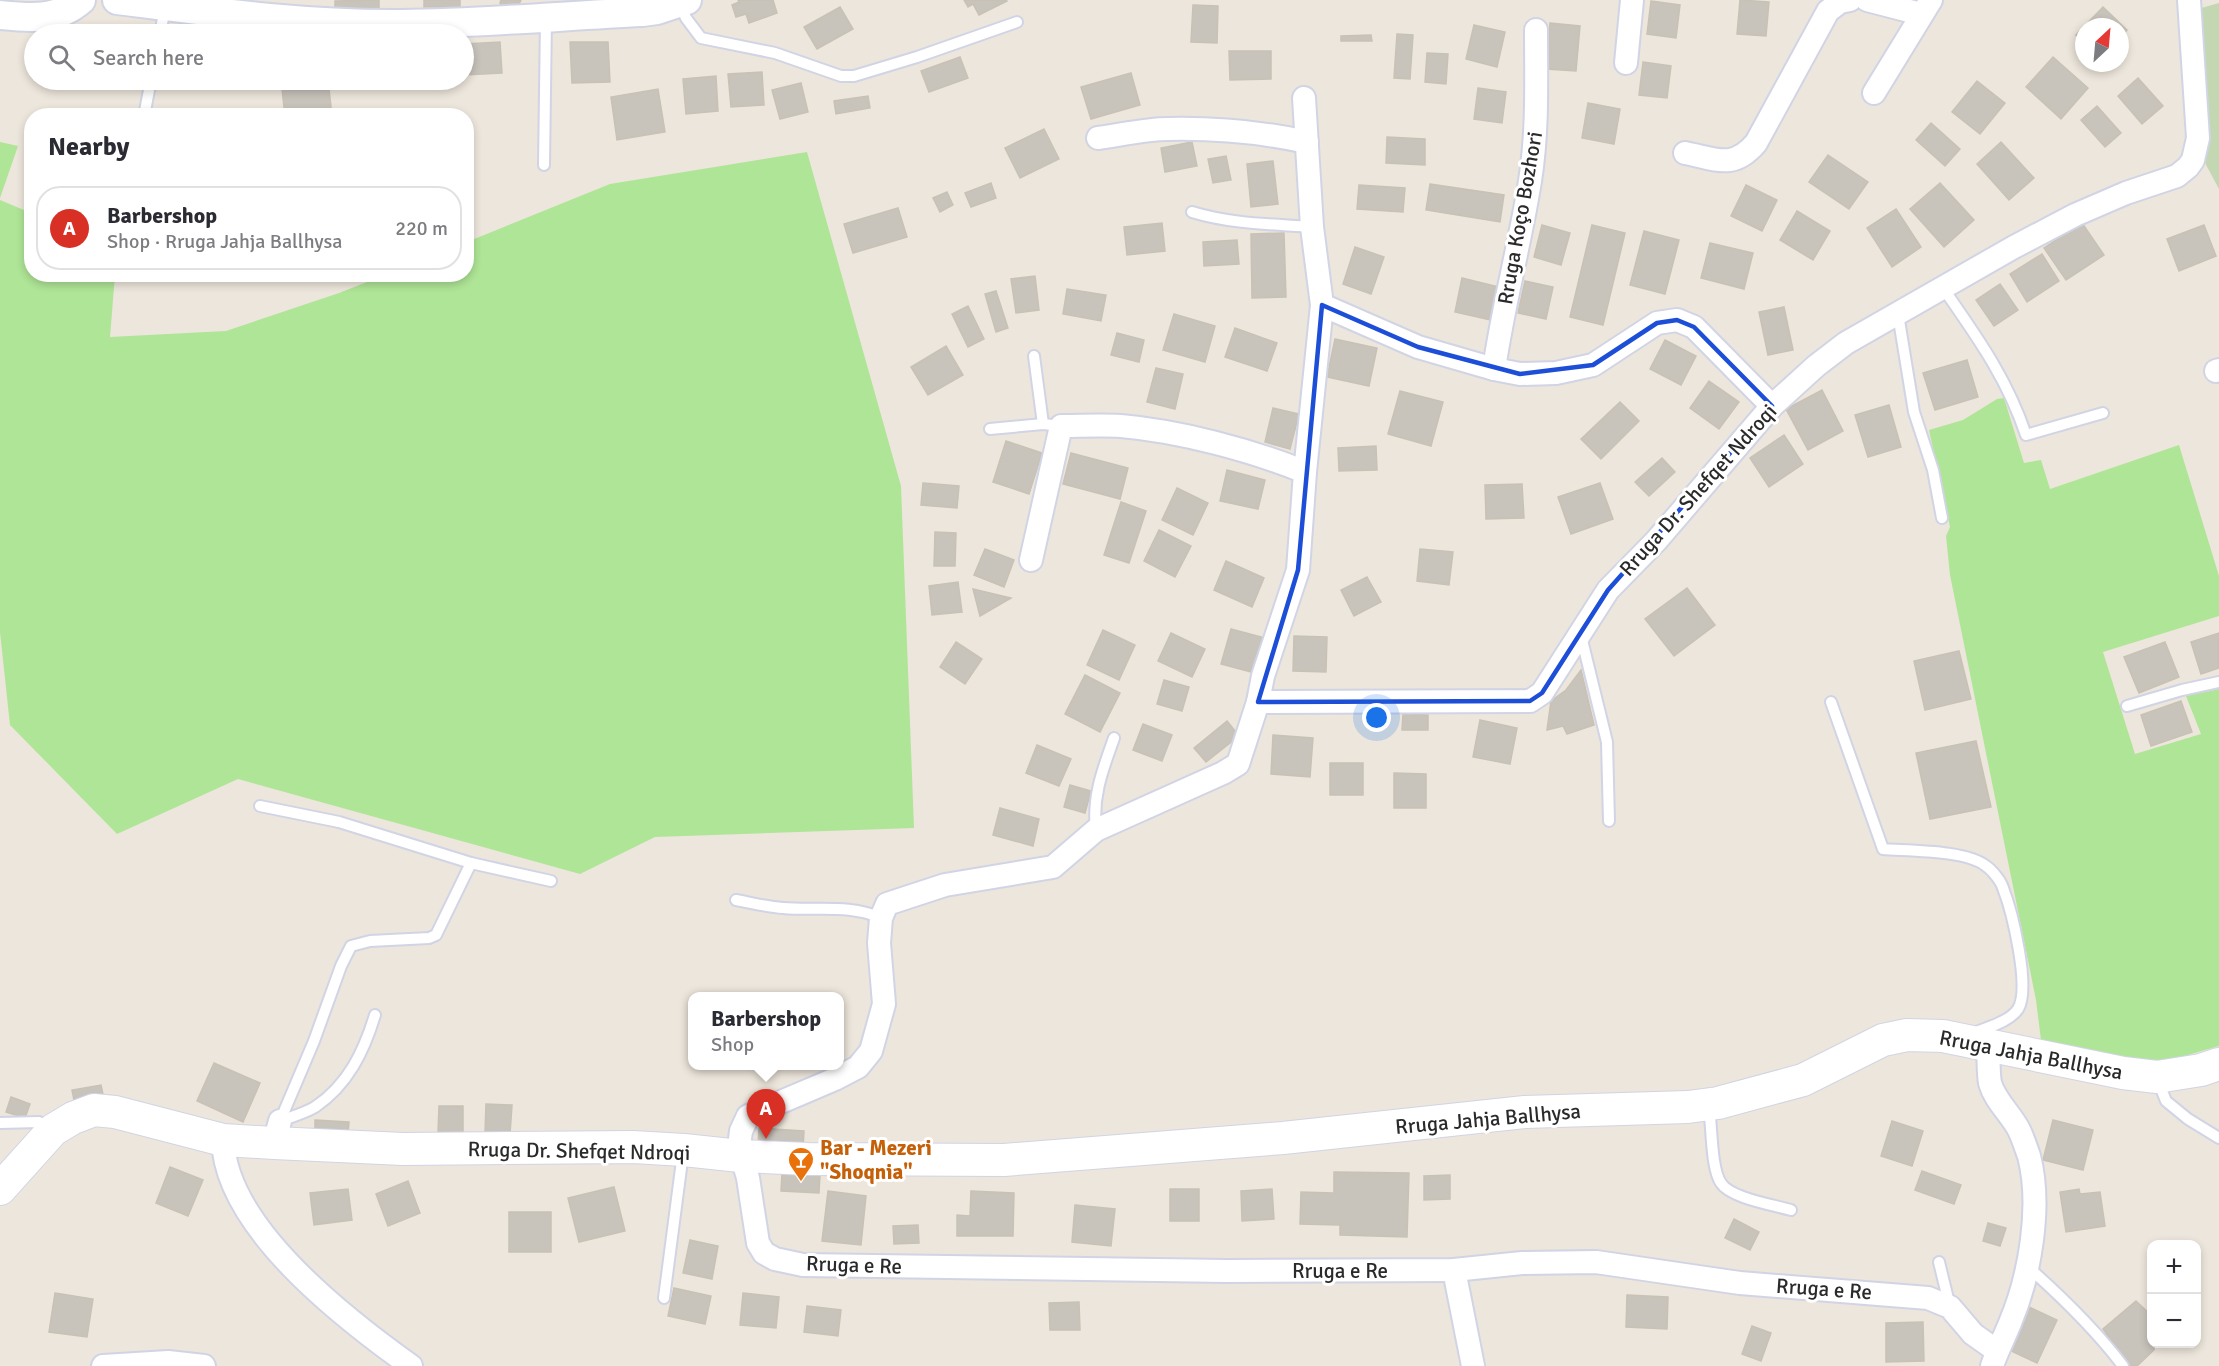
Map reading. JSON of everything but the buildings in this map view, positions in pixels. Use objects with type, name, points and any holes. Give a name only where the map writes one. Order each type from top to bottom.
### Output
[{"type":"main road","name":"Rruga Jahja Ballhysa","points":[[740,1156],[900,1161],[1004,1160],[1283,1138],[1525,1112],[1708,1104],[1758,1094],[1803,1080],[1882,1040],[1907,1035],[1942,1036],[2123,1073],[2157,1077],[2201,1070],[2219,1064]]},
{"type":"main road","name":"Rruga Dr. Shefqet Ndroqi","points":[[0,1189],[53,1130],[73,1118],[94,1110],[115,1112],[223,1140],[277,1132],[403,1149],[633,1147],[740,1156]]},
{"type":"street","points":[[0,15],[47,16],[70,9],[81,0]]},
{"type":"street","points":[[117,0],[264,18],[401,24],[546,17],[602,7],[650,11],[683,2]]},
{"type":"street","points":[[1626,63],[1632,0]]},
{"type":"street","points":[[1685,153],[1729,161],[1740,159],[1748,153],[1756,143],[1828,11],[1840,2],[1850,0]]},
{"type":"street","points":[[1867,0],[1926,7],[1874,93]]},
{"type":"street","name":"Rruga Dr. Shefqet Ndroqi","points":[[1258,702],[1530,700],[1542,693],[1608,590],[1656,541],[1772,406],[1816,366],[1846,343],[2014,247],[2075,215],[2126,193],[2177,176],[2188,167],[2195,153],[2198,138],[2189,0]]},
{"type":"street","name":"Rruga Koço Bozhori","points":[[1494,369],[1530,180],[1536,126],[1536,30]]},
{"type":"street","points":[[740,1156],[741,1131],[748,1116],[858,1067],[871,1051],[884,1004],[879,943],[880,918],[887,904],[945,885],[1053,867],[1096,830],[1223,773],[1238,764],[1258,702],[1263,676],[1298,570],[1305,472],[1322,305],[1312,226],[1304,98]]},
{"type":"street","points":[[1098,138],[1176,129],[1276,135],[1307,142]]},
{"type":"street","points":[[1322,305],[1418,346],[1494,369],[1520,374],[1557,373],[1593,365],[1657,322],[1677,320],[1694,327],[1772,406]]},
{"type":"street","points":[[1031,560],[1046,484],[1052,425],[1121,426],[1182,436],[1272,458],[1305,472]]},
{"type":"street","points":[[1950,1307],[1994,1358],[2010,1323],[2027,1266],[2032,1229],[2034,1184],[2028,1155],[2019,1130],[2002,1108],[1990,1084],[1979,1044]]},
{"type":"street","points":[[223,1140],[223,1158],[236,1192],[265,1239],[311,1285],[382,1345],[411,1366]]},
{"type":"street","name":"Rruga e Re","points":[[740,1156],[748,1178],[758,1243],[764,1253],[775,1259],[803,1265],[1227,1272],[1454,1270],[1522,1263],[1596,1262],[1740,1283],[1928,1298],[1950,1307]]},
{"type":"street","points":[[1454,1270],[1473,1366]]},
{"type":"street","points":[[103,1366],[168,1362],[204,1366]]},
{"type":"lane","points":[[683,2],[686,18],[701,38],[775,53],[841,76],[854,76],[917,57],[1017,22]]},
{"type":"lane","points":[[162,24],[165,6]]},
{"type":"lane","points":[[544,165],[546,17]]},
{"type":"lane","points":[[146,108],[149,90]]},
{"type":"lane","points":[[1192,212],[1215,219],[1238,222],[1312,226]]},
{"type":"lane","points":[[1943,288],[1998,369],[2012,396],[2026,435],[2103,413]]},
{"type":"lane","points":[[1898,314],[1914,412],[1933,470],[1942,518]]},
{"type":"lane","points":[[990,429],[1052,425],[1034,356]]},
{"type":"lane","points":[[1580,632],[1607,742],[1609,821]]},
{"type":"lane","points":[[2127,706],[2219,682]]},
{"type":"lane","points":[[1831,702],[1883,849],[1965,856],[1986,866],[2003,885],[2022,962],[2022,1001],[2017,1011],[2008,1018],[1974,1033],[1979,1044]]},
{"type":"lane","points":[[1096,830],[1094,811],[1096,792],[1114,738]]},
{"type":"lane","points":[[260,806],[339,822],[471,863],[551,881]]},
{"type":"lane","points":[[277,1132],[341,966],[351,946],[370,941],[429,938],[436,934],[471,863]]},
{"type":"lane","points":[[736,900],[780,908],[856,910],[880,918]]},
{"type":"lane","points":[[277,1132],[314,1108],[337,1088],[355,1066],[367,1042],[375,1015]]},
{"type":"lane","points":[[2157,1077],[2166,1101],[2188,1119],[2219,1138]]},
{"type":"lane","points":[[1708,1104],[1714,1158],[1721,1184],[1730,1191],[1746,1197],[1791,1210]]},
{"type":"lane","points":[[0,1123],[39,1122],[53,1130]]},
{"type":"lane","points":[[664,1298],[684,1150]]},
{"type":"lane","points":[[1939,1262],[1950,1307]]},
{"type":"lane","points":[[2027,1266],[2100,1335],[2123,1366]]},
{"type":"highlighted area","points":[[1322,305],[1418,347],[1520,374],[1593,365],[1657,323],[1677,320],[1694,327],[1772,406],[1608,590],[1542,693],[1530,701],[1258,702],[1298,570]]},
{"type":"green space","points":[[2219,3],[2219,189],[2204,161],[2198,9]]},
{"type":"green space","points":[[0,142],[18,146],[0,198]]},
{"type":"green space","points":[[807,152],[901,486],[914,828],[655,837],[580,874],[238,779],[117,834],[10,725],[0,632],[0,200],[24,210],[24,282],[114,282],[110,337],[226,331],[367,282],[474,282],[474,239],[610,184]]},
{"type":"green space","points":[[2004,398],[2024,463],[2041,460],[2050,489],[2179,445],[2219,576],[2219,616],[2103,652],[2135,754],[2201,734],[2186,696],[2219,689],[2219,1046],[2167,1061],[2149,1062],[2041,1040],[2036,1000],[1950,575],[1946,536],[1950,527],[1929,430],[1963,420],[1997,399]]},
{"type":"place","name":"Barbershop","points":[[766,1139]]},
{"type":"place","name":"Bar - Mezeri \"Shoqnia\"","points":[[801,1183]]}]
